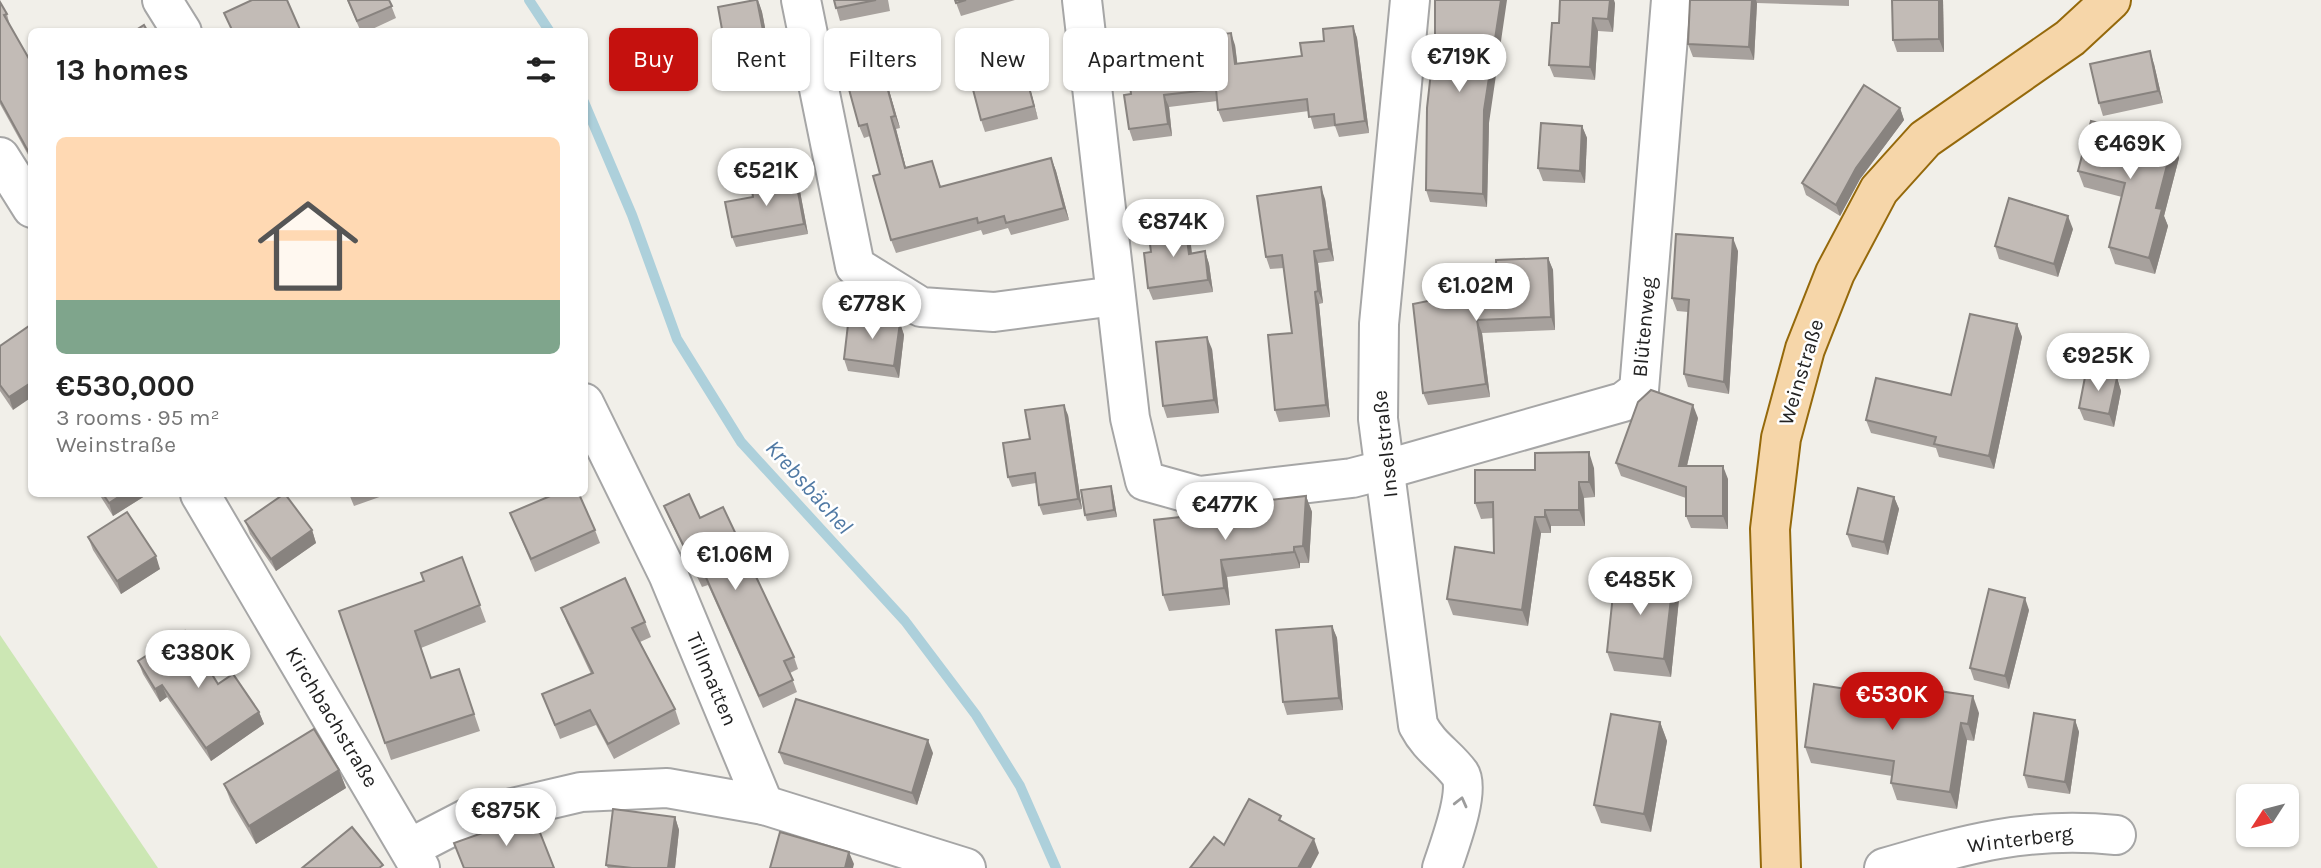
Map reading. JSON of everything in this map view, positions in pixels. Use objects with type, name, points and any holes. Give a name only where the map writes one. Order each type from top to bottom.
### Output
[{"type":"main road","name":"Weinstraße","points":[[1781,868],[1770,529],[1781,438],[1805,349],[1835,273],[1880,190],[1925,139],[2070,38],[2111,0]]},
{"type":"street","points":[[162,0],[180,28]]},
{"type":"street","points":[[801,0],[855,266],[921,307],[994,312],[1115,296],[1082,0]]},
{"type":"street","name":"Inselstraße","points":[[1410,0],[1379,324],[1378,419],[1387,470],[1418,725],[1427,743],[1461,776],[1464,792],[1442,868]]},
{"type":"street","name":"Blütenweg","points":[[1115,296],[1130,418],[1144,481],[1199,496],[1353,478],[1623,402],[1639,390],[1671,0]]},
{"type":"street","points":[[0,157],[28,198]]},
{"type":"street","name":"Tillmatten","points":[[588,411],[668,574],[764,805]]},
{"type":"street","name":"Kirchbachstraße","points":[[202,497],[415,858]]},
{"type":"street","points":[[415,858],[466,819],[581,792],[667,788],[764,805],[966,868]]},
{"type":"street","name":"Winterberg","points":[[1884,868],[1977,841],[2072,830],[2116,835]]},
{"type":"green space","points":[[0,635],[158,868],[0,868]]},
{"type":"building","points":[[252,0],[287,0],[299,28],[231,28],[224,13]]},
{"type":"building","points":[[348,0],[389,0],[392,6],[357,21]]},
{"type":"building","points":[[757,0],[762,28],[722,28],[718,7]]},
{"type":"building","points":[[834,0],[876,0],[836,8]]},
{"type":"building","points":[[1435,0],[1501,0],[1484,110],[1483,194],[1426,190],[1427,108],[1435,36]]},
{"type":"building","points":[[1560,0],[1610,0],[1608,19],[1593,18],[1590,67],[1549,65],[1552,23],[1559,23]]},
{"type":"building","points":[[1690,0],[1752,0],[1749,47],[1688,44]]},
{"type":"building","points":[[1892,0],[1939,0],[1939,39],[1893,40]]},
{"type":"building","points":[[0,2],[7,14],[4,15],[28,57],[28,151],[0,100]]},
{"type":"building","points":[[1353,26],[1365,121],[1335,125],[1334,114],[1309,117],[1307,99],[1218,110],[1216,91],[1228,91],[1228,33],[1231,33],[1235,64],[1302,56],[1300,43],[1324,41],[1323,29]]},
{"type":"building","points":[[2150,51],[2158,91],[2099,103],[2090,64]]},
{"type":"building","points":[[1864,85],[1900,108],[1856,168],[1836,205],[1802,183]]},
{"type":"building","points":[[849,91],[888,91],[895,116],[891,117],[905,168],[932,161],[940,187],[1051,158],[1064,208],[1006,223],[1004,216],[978,223],[977,218],[891,240],[873,176],[880,174],[867,124],[859,126]]},
{"type":"building","points":[[973,91],[1030,91],[1034,106],[981,120]]},
{"type":"building","points":[[1131,91],[1199,91],[1164,95],[1168,124],[1129,129],[1124,95],[1131,94]]},
{"type":"building","points":[[2091,121],[2173,142],[2156,208],[2162,209],[2149,258],[2109,247],[2125,183],[2078,171]]},
{"type":"building","points":[[1541,123],[1582,126],[1580,171],[1538,168]]},
{"type":"building","points":[[795,176],[804,224],[732,237],[725,202],[753,197],[751,184]]},
{"type":"building","points":[[1321,187],[1329,249],[1314,251],[1318,291],[1315,292],[1326,405],[1275,410],[1268,335],[1292,333],[1282,255],[1266,257],[1257,196]]},
{"type":"building","points":[[2009,198],[2068,216],[2054,264],[1995,246]]},
{"type":"building","points":[[1185,224],[1189,254],[1205,251],[1208,280],[1148,288],[1144,253],[1151,252],[1148,229]]},
{"type":"building","points":[[1676,234],[1733,238],[1724,382],[1684,374],[1689,300],[1672,298]]},
{"type":"building","points":[[1548,258],[1551,317],[1477,320],[1486,384],[1423,393],[1413,304],[1497,287],[1496,260]]},
{"type":"building","points":[[1970,314],[2017,324],[1989,456],[1934,444],[1936,437],[1866,420],[1876,378],[1951,395]]},
{"type":"building","points":[[849,316],[900,323],[894,366],[844,359]]},
{"type":"building","points":[[28,327],[28,385],[9,397],[0,385],[0,346]]},
{"type":"building","points":[[1207,337],[1214,400],[1163,406],[1156,342]]},
{"type":"building","points":[[2086,372],[2117,378],[2109,414],[2079,408]]},
{"type":"building","points":[[1651,390],[1693,405],[1679,466],[1723,466],[1723,516],[1686,516],[1686,487],[1616,463],[1638,402]]},
{"type":"building","points":[[1064,405],[1078,499],[1039,505],[1035,473],[1008,477],[1003,443],[1030,439],[1025,410]]},
{"type":"building","points":[[1589,452],[1589,482],[1579,482],[1579,510],[1545,510],[1545,517],[1535,517],[1522,610],[1447,599],[1455,547],[1494,553],[1493,502],[1475,503],[1475,470],[1535,470],[1535,453]]},
{"type":"building","points":[[1111,486],[1114,510],[1085,515],[1081,490]]},
{"type":"building","points":[[1858,488],[1894,497],[1884,542],[1847,534]]},
{"type":"building","points":[[689,494],[700,518],[723,507],[794,657],[784,661],[793,680],[759,696],[704,573],[698,575],[664,506]]},
{"type":"building","points":[[1306,496],[1303,546],[1294,547],[1294,552],[1221,560],[1224,588],[1163,595],[1154,520],[1254,509],[1253,502]]},
{"type":"building","points":[[105,497],[118,497],[109,503]]},
{"type":"building","points":[[280,497],[287,497],[312,530],[271,559],[245,521]]},
{"type":"building","points":[[548,497],[580,497],[595,530],[531,559],[510,513]]},
{"type":"building","points":[[127,512],[156,556],[117,581],[88,537]]},
{"type":"building","points":[[462,557],[480,605],[415,631],[431,678],[459,669],[474,714],[385,743],[339,611],[424,581],[421,573]]},
{"type":"building","points":[[1615,575],[1673,581],[1664,659],[1607,652]]},
{"type":"building","points":[[625,578],[645,622],[632,628],[675,709],[608,744],[590,710],[555,725],[542,694],[593,673],[561,608]]},
{"type":"building","points":[[1989,589],[2025,598],[2005,676],[1970,668]]},
{"type":"building","points":[[1332,626],[1339,698],[1283,702],[1276,630]]},
{"type":"building","points":[[185,631],[218,684],[233,674],[259,712],[206,748],[162,685],[155,689],[138,661]]},
{"type":"building","points":[[1814,684],[1937,703],[1939,691],[1973,696],[1968,724],[1961,723],[1950,792],[1891,783],[1894,761],[1805,747]]},
{"type":"building","points":[[796,699],[928,740],[912,793],[779,752]]},
{"type":"building","points":[[2034,713],[2075,720],[2065,782],[2024,775]]},
{"type":"building","points":[[1611,714],[1660,722],[1644,814],[1594,805]]},
{"type":"building","points":[[314,729],[339,770],[249,826],[224,784]]},
{"type":"building","points":[[1249,799],[1281,816],[1279,820],[1314,839],[1298,868],[1190,868],[1214,837],[1224,845]]},
{"type":"building","points":[[613,809],[675,817],[668,868],[606,865]]},
{"type":"building","points":[[533,815],[554,868],[464,868],[454,843]]},
{"type":"building","points":[[352,827],[383,865],[379,868],[302,868]]},
{"type":"building","points":[[780,832],[849,852],[845,868],[770,868]]},
{"type":"waterway","name":"Krebsbächel","points":[[529,0],[547,28]]},
{"type":"waterway","name":"Krebsbächel","points":[[588,111],[632,215],[677,339],[741,442],[905,621],[976,715],[1020,786],[1056,868]]}]
